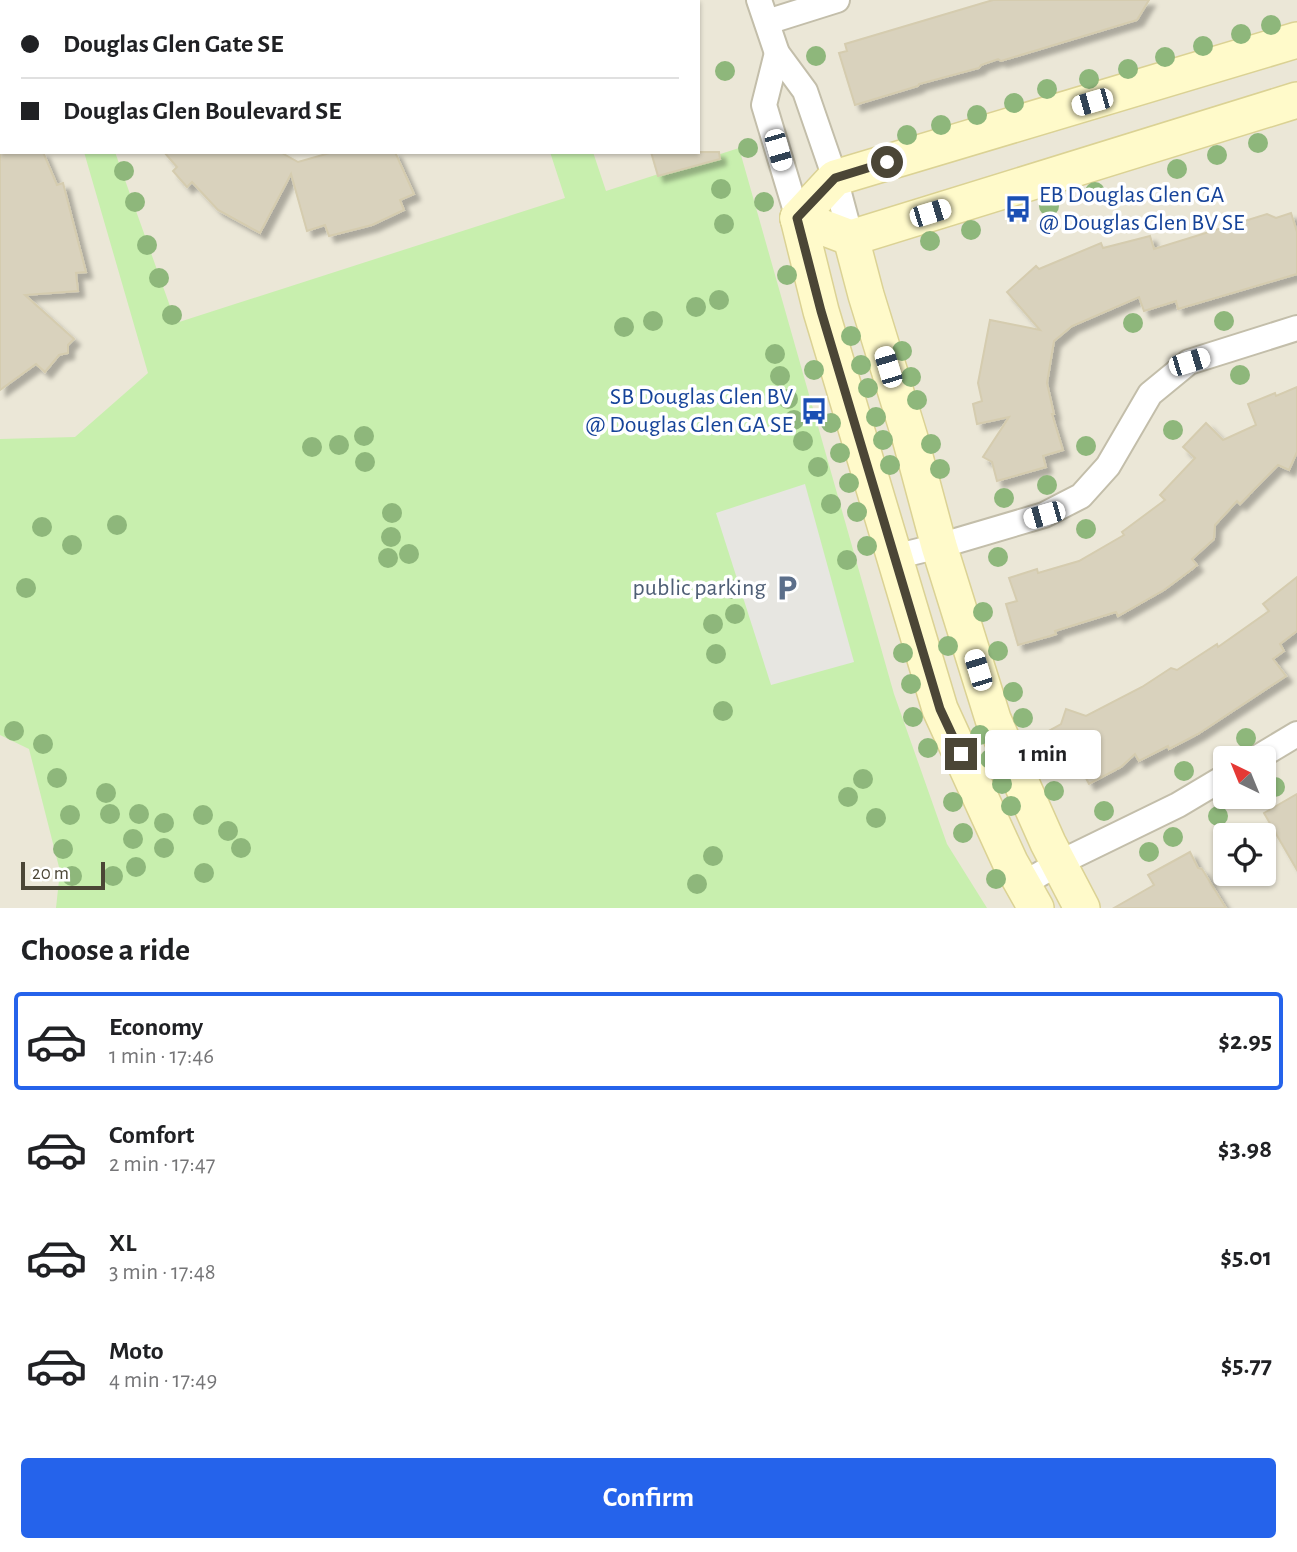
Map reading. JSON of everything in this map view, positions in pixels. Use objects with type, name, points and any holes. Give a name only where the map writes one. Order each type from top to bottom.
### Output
[{"type":"street","points":[[837,0],[763,11],[777,53],[805,91],[835,178],[939,546],[993,719],[1048,843],[1082,908]]},
{"type":"street","points":[[797,218],[835,178],[1297,40]]},
{"type":"street","points":[[777,53],[764,105],[821,311],[894,557],[940,709],[1010,862],[1029,896],[1059,863],[1178,805],[1213,784]]},
{"type":"street","points":[[797,218],[851,238],[1297,100]]},
{"type":"street","points":[[894,557],[1044,515],[1081,496],[1108,466],[1150,394],[1189,362],[1297,328]]},
{"type":"street","points":[[1276,747],[1297,734]]},
{"type":"shaded area","points":[[700,0],[1297,0],[1297,908],[0,908],[0,154],[700,154]]},
{"type":"shaded area","name":"public parking","points":[[805,484],[854,662],[771,685],[716,513]]},
{"type":"green space","points":[[739,148],[894,694],[947,844],[987,908],[56,908],[60,871],[29,749],[0,735],[0,439],[75,437],[148,373],[85,154],[116,154],[176,323],[565,198],[551,154],[594,154],[606,191]]},
{"type":"building","points":[[993,0],[1149,0],[1137,20],[1001,61],[998,59],[979,68],[855,105],[839,53],[847,51],[845,44]]},
{"type":"building","points":[[719,152],[720,159],[658,176],[652,154]]},
{"type":"building","points":[[0,154],[44,154],[57,185],[63,183],[86,272],[76,273],[78,291],[25,295],[74,339],[68,345],[68,353],[59,355],[45,372],[36,364],[0,390]]},
{"type":"building","points":[[166,154],[284,154],[298,162],[326,154],[396,154],[414,194],[400,200],[404,210],[372,225],[329,236],[325,225],[307,231],[291,174],[260,233],[218,210],[192,182],[187,187],[173,171],[177,167]]},
{"type":"building","points":[[1291,213],[1297,232],[1297,274],[1178,309],[1176,301],[1144,311],[1139,297],[1072,326],[1054,341],[1047,383],[1052,414],[1063,450],[1043,456],[1046,467],[997,481],[992,462],[983,457],[1009,417],[977,424],[973,404],[982,401],[978,383],[990,320],[1040,330],[1007,292],[1036,266],[1039,269],[1101,243],[1103,248],[1150,236],[1154,249],[1267,214],[1276,218]]},
{"type":"building","points":[[1297,387],[1297,452],[1289,470],[1278,465],[1240,504],[1237,501],[1215,525],[1214,539],[1192,559],[1197,565],[1164,590],[1118,616],[1116,612],[1018,645],[1006,604],[1017,601],[1009,578],[1037,569],[1038,573],[1079,561],[1124,535],[1122,532],[1165,500],[1160,495],[1195,458],[1183,447],[1206,423],[1223,440],[1256,425],[1248,404]]},
{"type":"building","points":[[1297,577],[1297,631],[1280,644],[1284,651],[1273,659],[1286,676],[1198,734],[1139,761],[1135,754],[1121,767],[1089,784],[1078,763],[1066,769],[1047,732],[1061,724],[1066,709],[1086,716],[1142,687],[1171,668],[1177,670],[1217,644],[1218,647],[1269,611],[1263,604]]},
{"type":"building","points":[[1297,794],[1297,870],[1276,834],[1276,823],[1270,823],[1264,813],[1276,809],[1276,806]]},
{"type":"building","points":[[1190,852],[1226,908],[1114,908],[1154,885],[1148,875]]},
{"type":"place","name":"EB Douglas Glen GA @ Douglas Glen BV SE","points":[[1018,209]]},
{"type":"place","name":"SB Douglas Glen BV @ Douglas Glen GA SE","points":[[814,411]]},
{"type":"place","name":"public parking","points":[[787,588]]},
{"type":"route","points":[[887,162],[835,178],[797,218],[821,311],[940,709],[961,754]]}]
